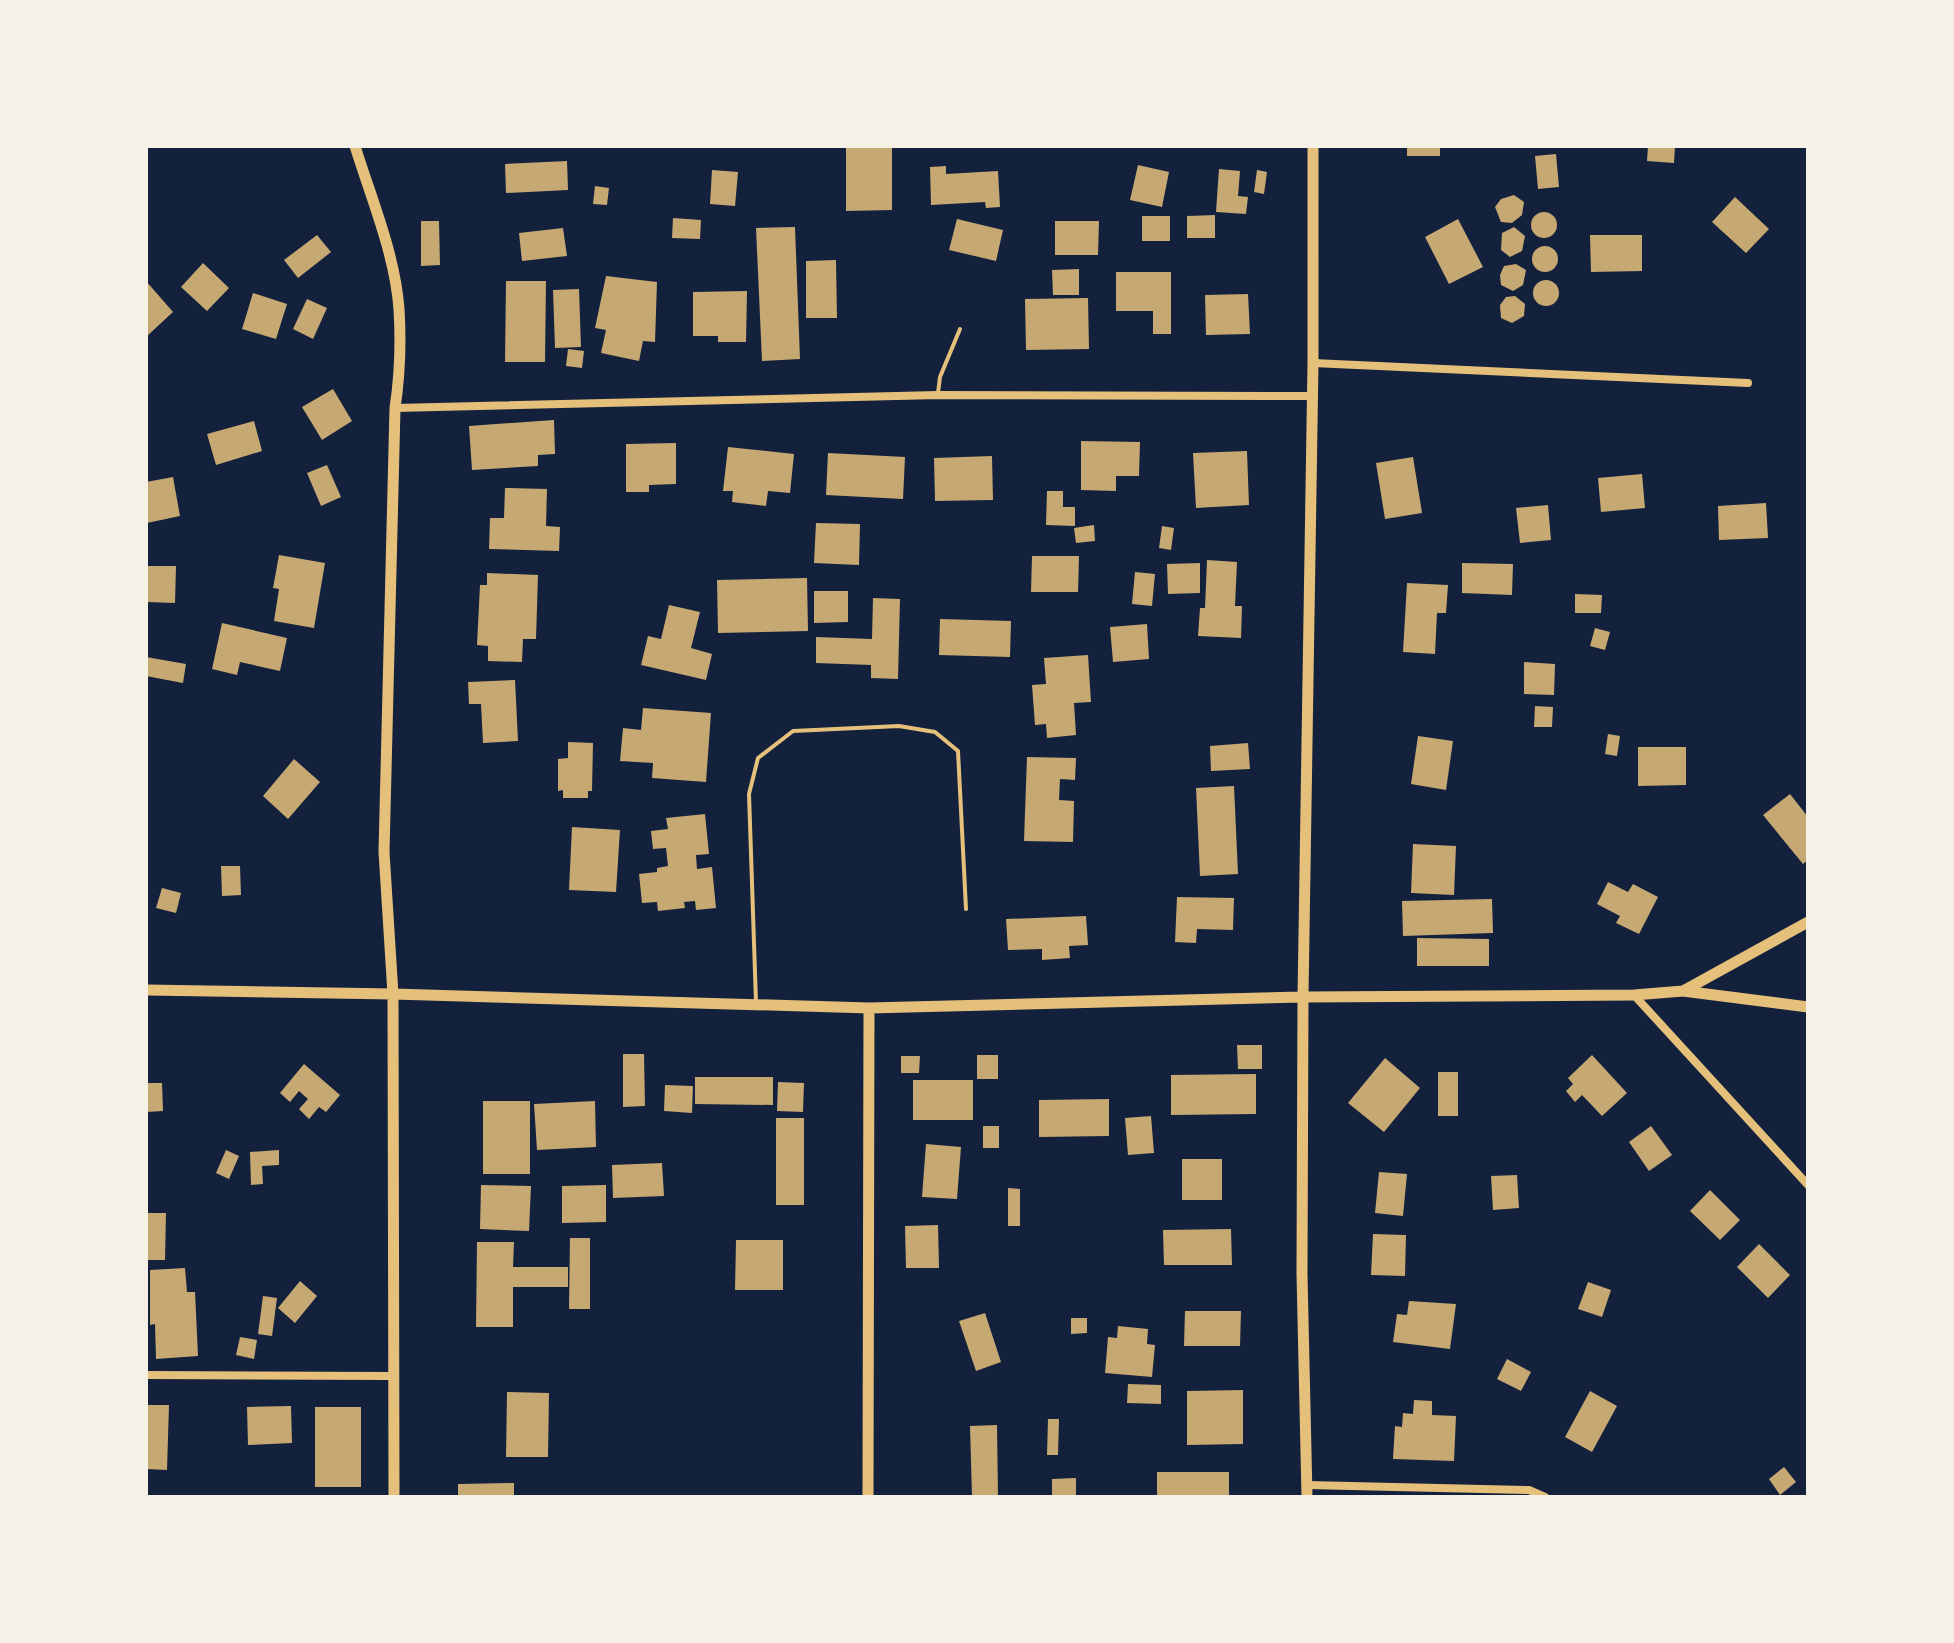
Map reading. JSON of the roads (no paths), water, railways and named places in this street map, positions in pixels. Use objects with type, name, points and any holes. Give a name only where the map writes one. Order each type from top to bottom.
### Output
[{"type":"street","points":[[355,146],[388,252],[399,306],[400,370],[395,408],[384,852],[393,994],[394,1497]]},
{"type":"street","points":[[1313,146],[1313,363],[1303,997],[1302,1274],[1307,1491],[1529,1490],[1545,1497]]},
{"type":"street","points":[[1313,363],[1748,383]]},
{"type":"street","points":[[395,408],[938,395],[1312,396]]},
{"type":"street","points":[[1683,991],[1808,922]]},
{"type":"street","points":[[146,990],[869,1008],[1303,997],[1634,995],[1683,991],[1808,1007]]},
{"type":"street","points":[[1634,995],[1808,1185]]},
{"type":"street","points":[[868,1497],[869,1008]]},
{"type":"street","points":[[146,1375],[392,1376]]},
{"type":"lane","points":[[938,395],[940,377],[960,329]]},
{"type":"lane","points":[[756,1005],[749,794],[758,758],[793,731],[899,726],[935,732],[958,751],[966,909]]}]
